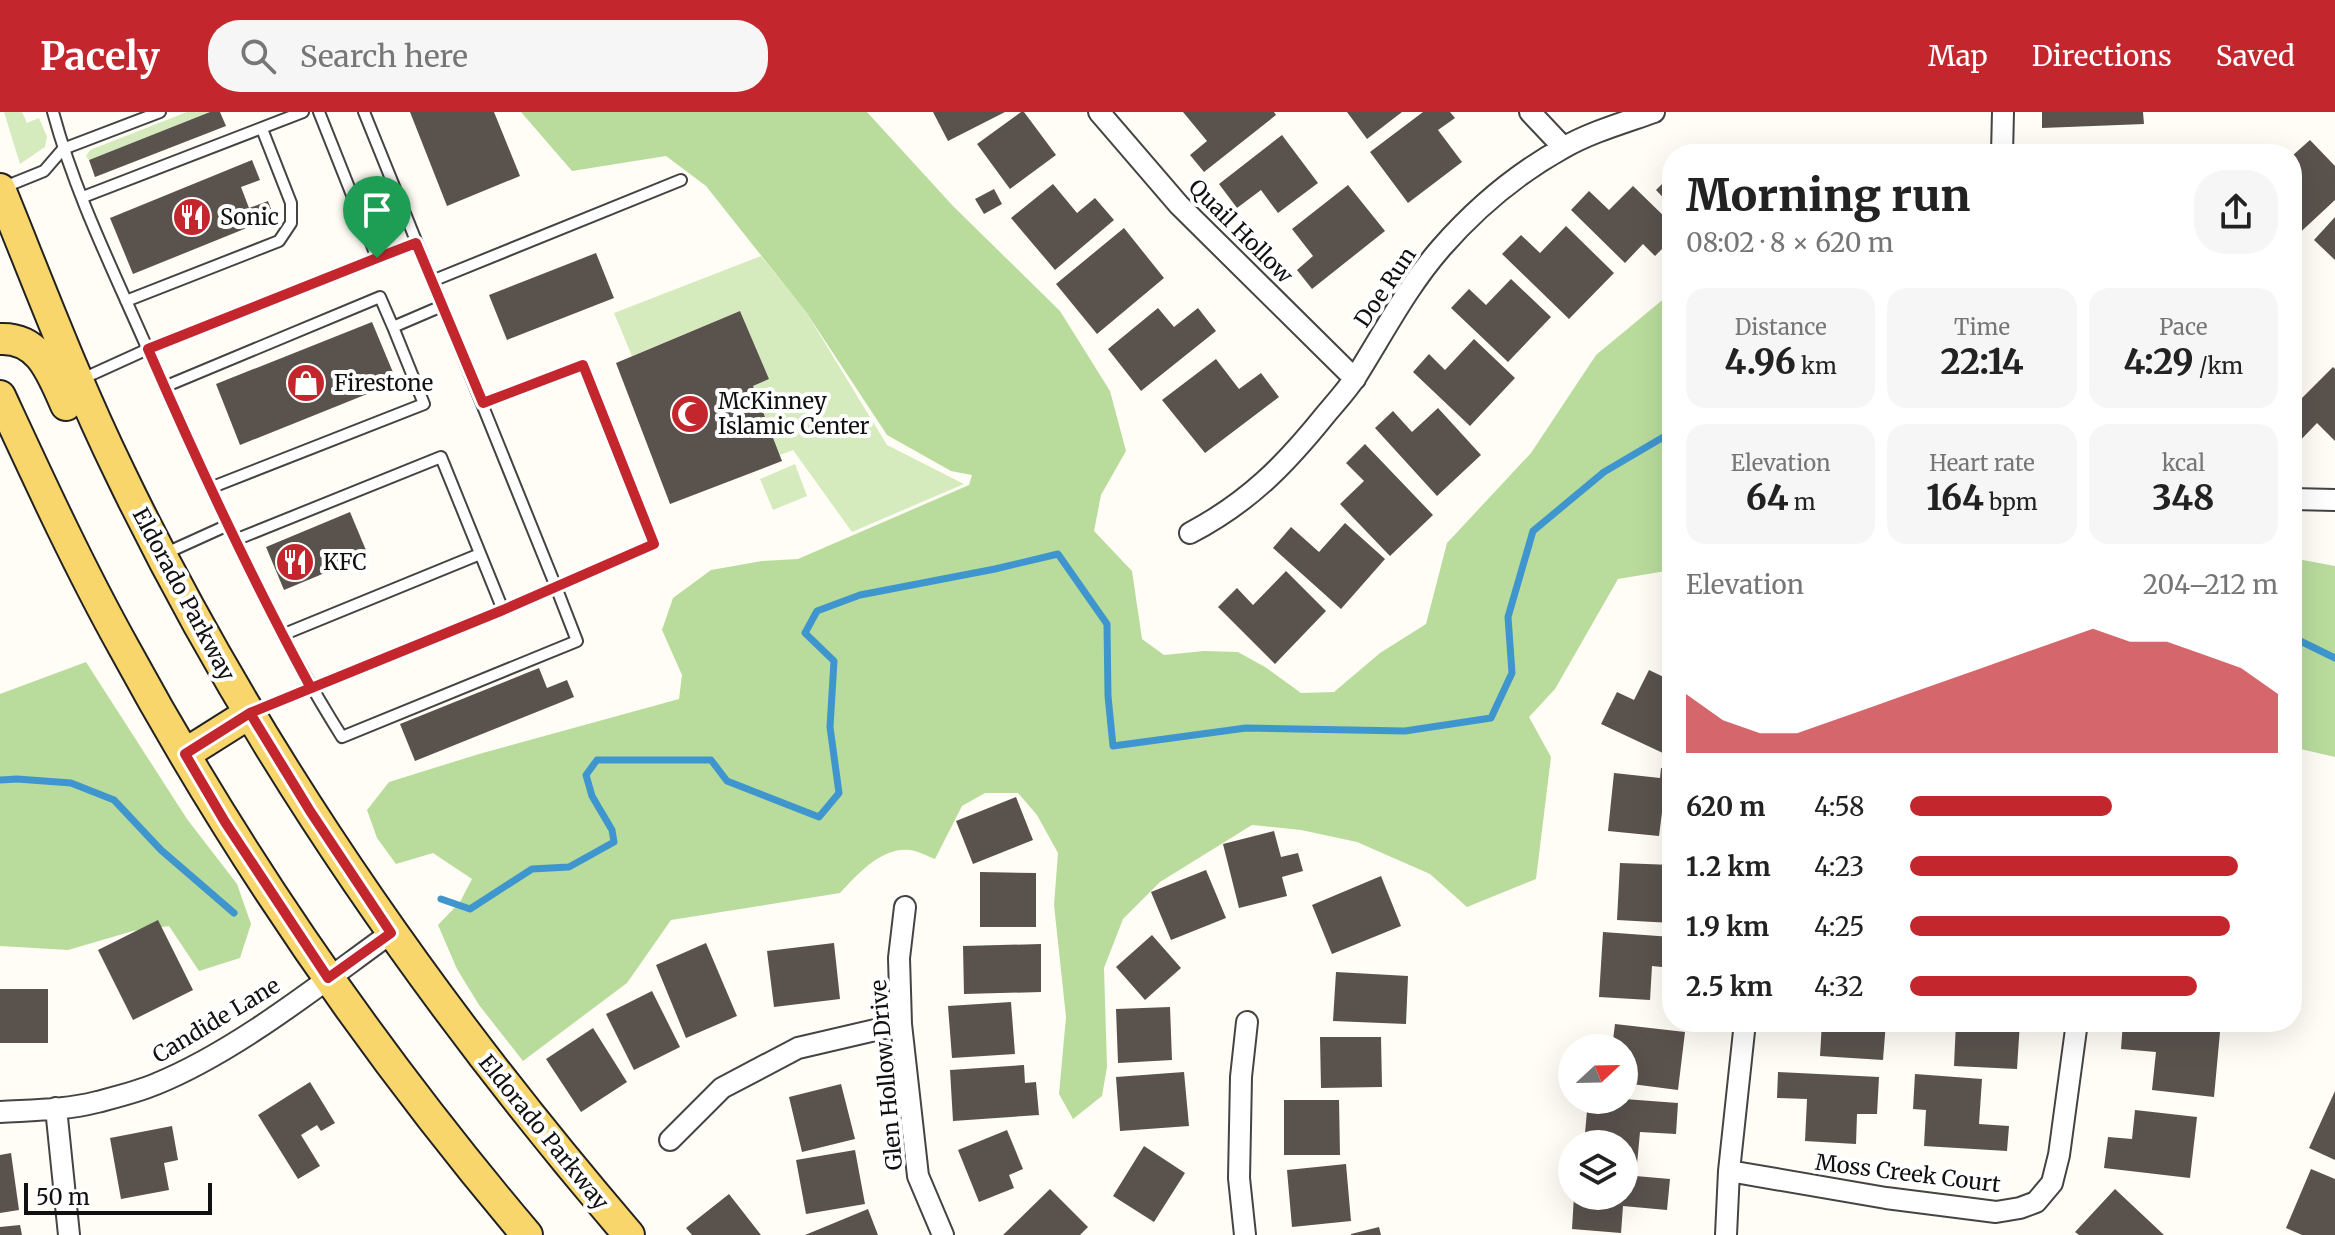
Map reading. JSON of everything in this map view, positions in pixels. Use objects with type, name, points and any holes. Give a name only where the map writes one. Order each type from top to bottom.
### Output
[{"type":"main road","name":"Eldorado Parkway","points":[[0,189],[77,381],[120,475],[250,713],[391,933],[525,1111],[629,1235]]},
{"type":"main road","points":[[0,339],[19,341],[37,351],[89,446],[120,475]]},
{"type":"main road","points":[[0,396],[102,608],[225,822],[328,978],[444,1133],[527,1235]]},
{"type":"main road","points":[[185,754],[250,713]]},
{"type":"street","name":"Quail Hollow","points":[[1099,112],[1179,205],[1355,379]]},
{"type":"street","points":[[1530,112],[1563,147]]},
{"type":"street","name":"Doe Run","points":[[1190,533],[1239,504],[1275,473],[1355,379],[1401,301],[1440,249],[1497,194],[1563,147],[1654,112]]},
{"type":"street","points":[[1997,113],[2001,144]]},
{"type":"street","points":[[2302,499],[2335,500]]},
{"type":"street","name":"Glen Hollow Drive","points":[[905,907],[899,958],[901,1024],[918,1176],[943,1235]]},
{"type":"street","name":"Candide Lane","points":[[0,1112],[94,1103],[155,1085],[262,1025],[391,933]]},
{"type":"street","points":[[1245,1235],[1239,1178],[1241,1077],[1247,1022]]},
{"type":"street","points":[[670,1140],[722,1088],[798,1048],[901,1024]]},
{"type":"street","points":[[1726,1235],[1729,1171],[1744,1032]]},
{"type":"street","name":"Moss Creek Court","points":[[1729,1171],[1886,1198],[1996,1212],[2036,1202],[2052,1183],[2059,1155],[2076,1032]]},
{"type":"street","points":[[56,1108],[69,1235]]},
{"type":"lane","points":[[53,112],[63,149],[126,301],[210,488],[282,635],[342,737],[577,641],[364,112]]},
{"type":"lane","points":[[0,189],[44,171],[63,149],[160,112]]},
{"type":"lane","points":[[83,197],[303,112]]},
{"type":"lane","points":[[319,112],[377,258]]},
{"type":"lane","points":[[126,301],[279,241],[291,223],[291,203],[262,129]]},
{"type":"lane","points":[[432,281],[681,180]]},
{"type":"lane","points":[[77,381],[148,349],[416,243]]},
{"type":"lane","points":[[164,387],[380,297],[424,404],[210,488]]},
{"type":"lane","points":[[393,327],[442,306]]},
{"type":"lane","points":[[250,713],[503,610],[654,544],[583,365],[483,403]]},
{"type":"lane","points":[[235,540],[441,457],[503,610]]},
{"type":"lane","points":[[162,556],[228,525]]},
{"type":"lane","points":[[282,635],[480,554]]},
{"type":"green space","points":[[4,112],[22,112],[27,123],[39,118],[47,137],[45,147],[20,164]]},
{"type":"green space","points":[[187,112],[210,112],[89,160],[86,156],[90,150]]},
{"type":"green space","points":[[521,112],[867,112],[953,206],[1060,311],[1110,391],[1126,451],[1101,495],[1094,531],[1132,571],[1142,639],[1164,655],[1238,652],[1301,693],[1334,692],[1380,653],[1426,624],[1447,543],[1531,453],[1596,355],[1662,300],[1662,572],[1618,579],[1555,689],[1529,717],[1551,757],[1536,879],[1467,907],[1430,874],[1357,842],[1301,830],[1252,825],[1160,882],[1123,919],[1104,968],[1107,1067],[1102,1096],[1073,1119],[1059,1094],[1066,1017],[1054,905],[1058,853],[1037,815],[1018,793],[985,793],[962,806],[935,859],[913,851],[899,850],[871,863],[840,893],[671,920],[627,983],[523,1061],[479,1005],[457,969],[438,925],[460,902],[472,879],[433,853],[396,864],[377,838],[367,810],[389,782],[679,699],[682,675],[662,630],[673,598],[711,570],[762,561],[798,559],[969,485],[972,475],[951,471],[887,435],[806,312],[706,186],[666,156],[572,171]]},
{"type":"green space","points":[[761,256],[806,312],[887,445],[964,484],[852,532],[793,450],[780,455],[753,386],[769,379],[740,311],[632,356],[614,313]]},
{"type":"green space","points":[[795,464],[807,496],[773,510],[760,479]]},
{"type":"green space","points":[[2302,560],[2335,566],[2335,757],[2302,749]]},
{"type":"green space","points":[[86,662],[187,819],[237,884],[251,924],[240,958],[199,971],[169,926],[133,931],[68,950],[0,946],[0,694]]},
{"type":"building","points":[[210,112],[220,112],[226,126],[95,177],[89,160]]},
{"type":"building","points":[[410,112],[494,112],[520,176],[447,206]]},
{"type":"building","points":[[933,112],[1005,112],[948,141]]},
{"type":"building","points":[[1021,112],[1056,155],[1010,189],[977,144]]},
{"type":"building","points":[[1183,112],[1274,112],[1276,115],[1204,172],[1190,155],[1207,141]]},
{"type":"building","points":[[1347,112],[1402,112],[1367,139]]},
{"type":"building","points":[[1423,112],[1450,112],[1455,118],[1438,130],[1462,162],[1408,203],[1370,152]]},
{"type":"building","points":[[2042,112],[2143,112],[2144,124],[2042,128]]},
{"type":"building","points":[[1282,135],[1318,183],[1278,213],[1261,190],[1237,208],[1219,184]]},
{"type":"building","points":[[2310,140],[2335,166],[2335,200],[2302,231],[2302,147]]},
{"type":"building","name":"Sonic","points":[[252,160],[260,180],[241,187],[249,208],[268,201],[274,217],[133,274],[110,218]]},
{"type":"building","points":[[1053,184],[1077,213],[1095,198],[1114,220],[1055,270],[1011,218]]},
{"type":"building","points":[[1348,185],[1385,231],[1312,289],[1297,270],[1313,256],[1292,229]]},
{"type":"building","points":[[1633,186],[1662,214],[1662,249],[1655,256],[1643,244],[1625,263],[1571,210],[1589,191],[1609,210]]},
{"type":"building","points":[[994,189],[1002,204],[984,214],[975,199]]},
{"type":"building","points":[[2335,217],[2335,260],[2314,240]]},
{"type":"building","points":[[1566,226],[1614,273],[1569,319],[1502,254],[1521,235],[1540,253]]},
{"type":"building","points":[[1124,228],[1164,278],[1097,334],[1056,284]]},
{"type":"building","points":[[596,253],[614,298],[507,340],[489,295]]},
{"type":"building","points":[[1511,279],[1551,317],[1508,362],[1451,308],[1469,289],[1486,305]]},
{"type":"building","points":[[1158,308],[1174,327],[1198,308],[1216,331],[1141,391],[1108,349]]},
{"type":"building","points":[[740,311],[769,379],[753,386],[782,461],[670,504],[616,363]]},
{"type":"building","name":"Firestone","points":[[372,322],[397,382],[240,445],[216,384]]},
{"type":"building","points":[[1474,339],[1515,378],[1470,426],[1413,372],[1429,354],[1445,370]]},
{"type":"building","points":[[1216,359],[1239,389],[1261,373],[1279,397],[1205,453],[1162,400]]},
{"type":"building","points":[[2333,367],[2335,369],[2335,441],[2317,423],[2302,439],[2302,398]]},
{"type":"building","points":[[1438,408],[1481,455],[1437,496],[1375,428],[1393,411],[1412,432]]},
{"type":"building","points":[[1365,444],[1433,515],[1390,556],[1340,504],[1364,481],[1346,463]]},
{"type":"building","points":[[350,512],[368,555],[284,590],[266,547]]},
{"type":"building","points":[[1345,523],[1385,559],[1341,609],[1273,548],[1291,527],[1319,552]]},
{"type":"building","points":[[1286,571],[1326,611],[1275,664],[1218,607],[1237,588],[1253,605]]},
{"type":"building","points":[[539,668],[547,688],[567,680],[574,697],[415,761],[400,724]]},
{"type":"building","points":[[1649,670],[1662,676],[1662,753],[1601,724],[1617,692],[1634,700]]},
{"type":"building","points":[[1662,768],[1659,836],[1608,831],[1614,773],[1660,778]]},
{"type":"building","points":[[1016,797],[1033,840],[973,864],[956,821]]},
{"type":"building","points":[[1274,831],[1281,857],[1298,853],[1303,871],[1282,877],[1287,896],[1239,908],[1223,844]]},
{"type":"building","points":[[1620,863],[1662,865],[1662,922],[1617,920]]},
{"type":"building","points":[[1206,870],[1226,918],[1171,940],[1151,892]]},
{"type":"building","points":[[980,872],[1036,873],[1036,927],[980,927]]},
{"type":"building","points":[[1381,876],[1401,926],[1332,954],[1312,905]]},
{"type":"building","points":[[158,920],[193,990],[133,1020],[98,950]]},
{"type":"building","points":[[1603,932],[1662,936],[1662,967],[1652,966],[1650,1000],[1599,997]]},
{"type":"building","points":[[1152,935],[1181,968],[1145,1000],[1116,967]]},
{"type":"building","points":[[706,943],[737,1016],[686,1038],[656,965]]},
{"type":"building","points":[[834,943],[840,999],[774,1007],[767,951]]},
{"type":"building","points":[[1041,944],[1041,992],[964,994],[963,946]]},
{"type":"building","points":[[1336,972],[1408,976],[1406,1024],[1333,1021]]},
{"type":"building","points":[[0,989],[48,989],[48,1043],[0,1043]]},
{"type":"building","points":[[652,991],[680,1047],[634,1070],[606,1014]]},
{"type":"building","points":[[1011,1002],[1015,1054],[952,1058],[948,1006]]},
{"type":"building","points":[[1170,1007],[1172,1060],[1118,1063],[1116,1009]]},
{"type":"building","points":[[1615,1024],[1662,1029],[1662,1032],[1685,1032],[1678,1090],[1638,1085],[1638,1034],[1614,1034]]},
{"type":"building","points":[[593,1028],[627,1082],[581,1112],[546,1059]]},
{"type":"building","points":[[1821,1032],[1885,1032],[1883,1060],[1820,1056]]},
{"type":"building","points":[[1956,1032],[2019,1032],[2017,1069],[1954,1066]]},
{"type":"building","points":[[2122,1032],[2220,1032],[2214,1097],[2152,1090],[2156,1052],[2121,1049]]},
{"type":"building","points":[[1320,1037],[1381,1037],[1382,1087],[1321,1088]]},
{"type":"building","points":[[1024,1065],[1025,1083],[1036,1082],[1039,1115],[953,1121],[950,1070]]},
{"type":"building","points":[[1184,1072],[1189,1126],[1120,1131],[1116,1077]]},
{"type":"building","points":[[1778,1072],[1879,1077],[1877,1114],[1857,1114],[1856,1144],[1805,1141],[1807,1099],[1777,1098]]},
{"type":"building","points":[[1915,1074],[1982,1079],[1979,1124],[2009,1126],[2007,1151],[1924,1146],[1926,1110],[1913,1109]]},
{"type":"building","points":[[310,1082],[335,1123],[321,1131],[317,1125],[301,1135],[320,1166],[298,1179],[258,1115]]},
{"type":"building","points":[[841,1084],[855,1139],[802,1152],[789,1097]]},
{"type":"building","points":[[2335,1091],[2335,1160],[2309,1148]]},
{"type":"building","points":[[1284,1100],[1339,1100],[1340,1155],[1284,1155]]},
{"type":"building","points":[[1638,1100],[1678,1103],[1676,1134],[1640,1132],[1638,1153],[1638,1130],[1585,1130],[1587,1114],[1638,1114]]},
{"type":"building","points":[[2135,1110],[2197,1117],[2190,1178],[2104,1168],[2108,1137],[2132,1139]]},
{"type":"building","points":[[172,1126],[178,1160],[164,1163],[169,1190],[121,1199],[110,1138]]},
{"type":"building","points":[[1007,1130],[1023,1169],[1009,1175],[1014,1188],[979,1202],[958,1150]]},
{"type":"building","points":[[1144,1146],[1185,1173],[1154,1222],[1113,1196]]},
{"type":"building","points":[[855,1150],[865,1204],[806,1214],[796,1160]]},
{"type":"building","points":[[11,1153],[19,1210],[0,1213],[0,1155]]},
{"type":"building","points":[[1346,1164],[1351,1221],[1292,1227],[1287,1170]]},
{"type":"building","points":[[2311,1169],[2335,1179],[2335,1235],[2302,1235],[2286,1228]]},
{"type":"building","points":[[1638,1176],[1670,1179],[1667,1210],[1638,1207]]},
{"type":"building","points":[[1050,1189],[1088,1227],[1080,1235],[1003,1235]]},
{"type":"building","points":[[2115,1189],[2164,1235],[2079,1235],[2075,1232]]},
{"type":"building","points":[[729,1194],[761,1235],[692,1235],[686,1228]]},
{"type":"building","points":[[868,1209],[878,1235],[805,1235]]},
{"type":"building","points":[[1573,1210],[1623,1210],[1621,1233],[1572,1229]]},
{"type":"building","points":[[20,1225],[22,1235],[0,1235],[0,1227]]},
{"type":"building","points":[[1379,1227],[1381,1235],[1351,1235],[1351,1234]]},
{"type":"waterway","points":[[441,899],[470,909],[532,869],[569,867],[614,842],[612,830],[592,796],[586,775],[597,760],[711,760],[727,781],[819,817],[839,793],[830,727],[834,661],[805,633],[817,611],[860,595],[1058,554],[1107,624],[1108,696],[1113,746],[1246,728],[1405,731],[1491,718],[1512,673],[1508,617],[1533,531],[1604,472],[1662,438]]},
{"type":"waterway","points":[[2302,642],[2335,658]]},
{"type":"waterway","points":[[0,780],[71,783],[114,800],[161,850],[234,913]]},
{"type":"place","name":"Sonic","points":[[192,217]]},
{"type":"place","name":"Firestone","points":[[306,383]]},
{"type":"place","name":"McKinney Islamic Center","points":[[690,414]]},
{"type":"place","name":"KFC","points":[[295,562]]},
{"type":"route","points":[[377,258],[148,349],[210,488],[311,688],[250,713],[185,754],[225,822],[328,978],[391,933],[250,713],[503,610],[654,544],[583,365],[483,403],[416,243],[377,258]]}]
